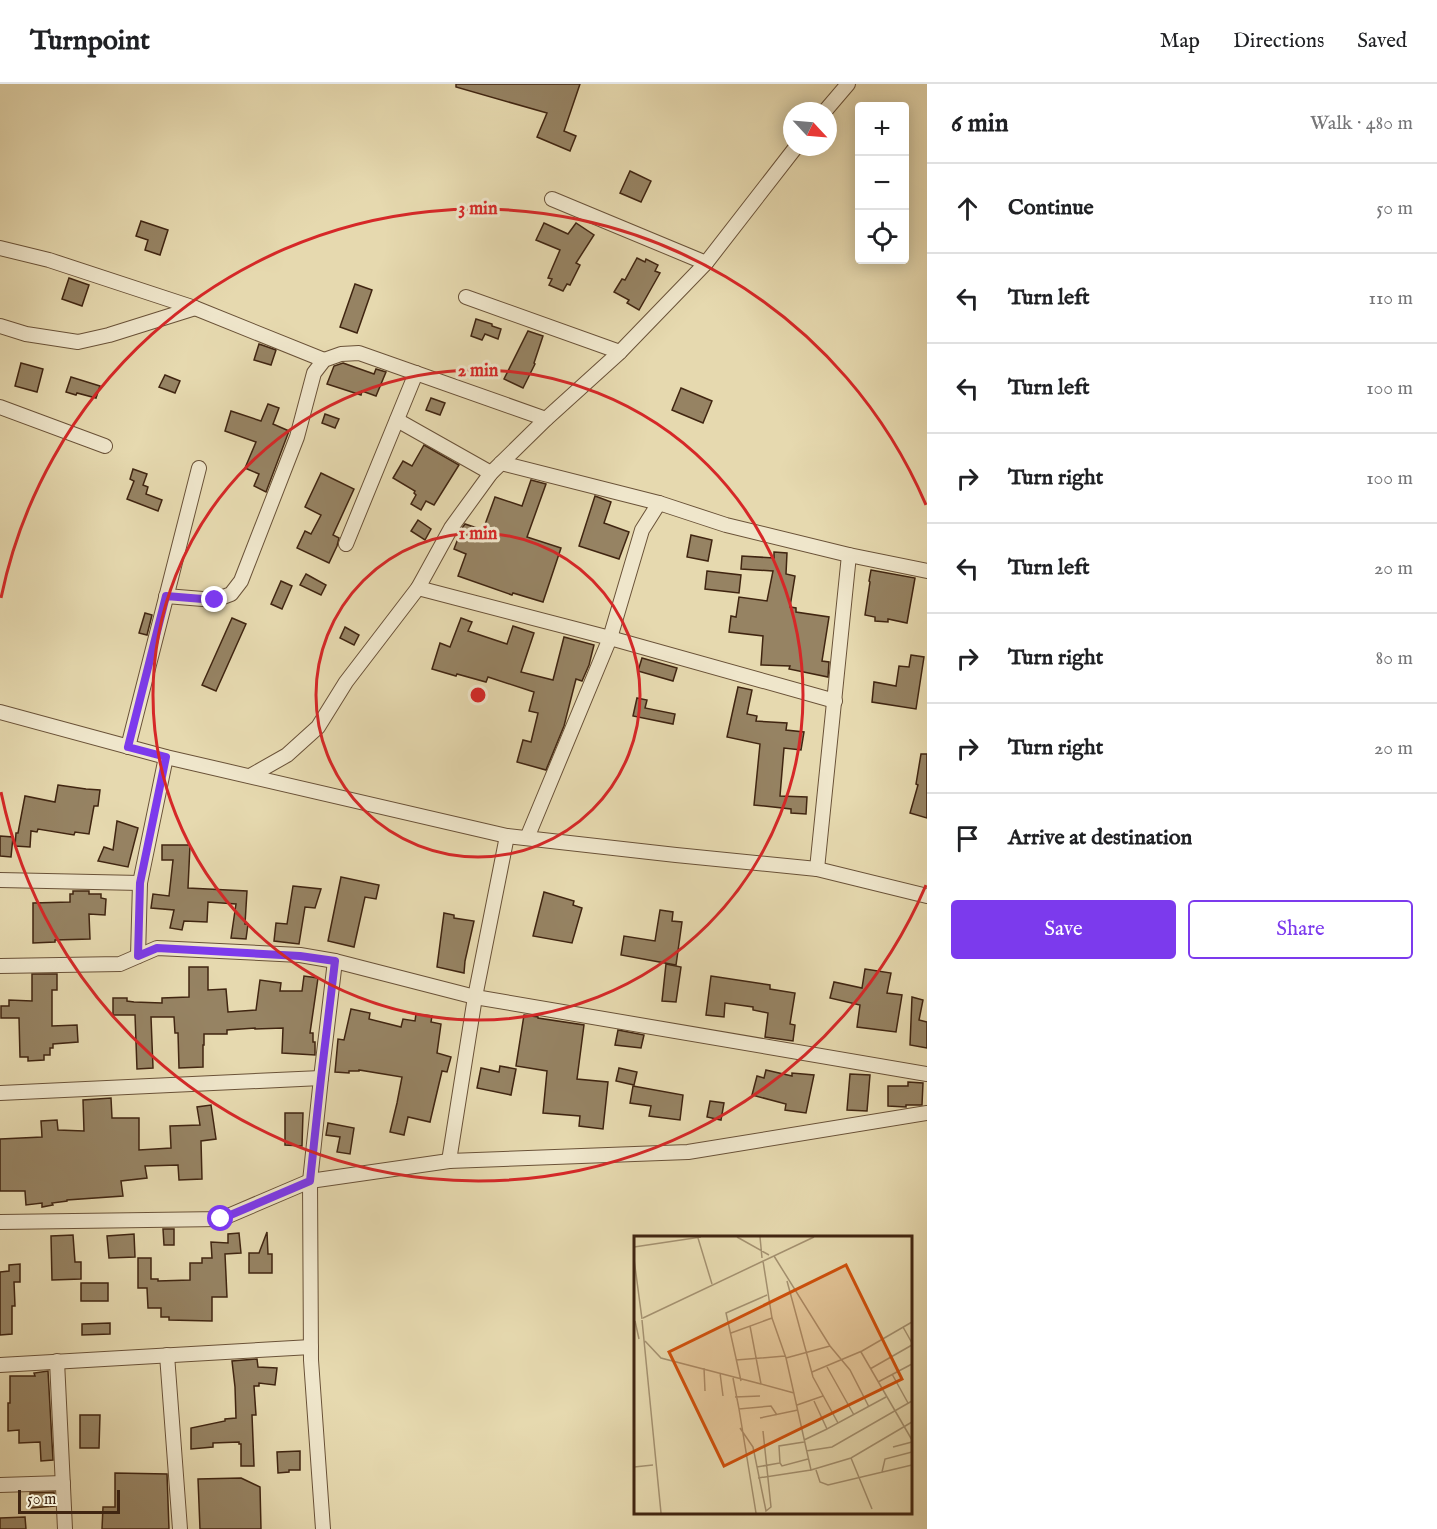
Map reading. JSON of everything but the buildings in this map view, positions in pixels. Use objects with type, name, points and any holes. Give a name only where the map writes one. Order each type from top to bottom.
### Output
[{"type":"street","points":[[833,102],[848,84]]},
{"type":"street","points":[[250,776],[287,755],[318,727],[346,682],[418,588],[451,528],[491,473],[620,352],[706,263],[789,156]]},
{"type":"street","points":[[552,199],[706,263]]},
{"type":"street","points":[[0,248],[49,260],[195,308],[324,360]]},
{"type":"street","points":[[466,297],[620,352]]},
{"type":"street","points":[[0,326],[26,334],[78,342],[109,335],[195,308]]},
{"type":"street","points":[[166,596],[215,600],[231,594],[241,581],[297,437],[315,373],[324,360],[340,354],[359,353],[546,419]]},
{"type":"street","points":[[346,544],[416,373]]},
{"type":"street","points":[[0,407],[105,447]]},
{"type":"street","points":[[397,420],[491,473]]},
{"type":"street","points":[[501,463],[659,503],[726,525],[849,555],[927,571]]},
{"type":"street","points":[[128,747],[199,468]]},
{"type":"street","points":[[527,838],[610,638],[642,530],[659,503]]},
{"type":"street","points":[[817,869],[849,555]]},
{"type":"street","points":[[418,588],[610,638],[835,701]]},
{"type":"street","points":[[0,712],[166,757],[507,836],[817,869],[927,896]]},
{"type":"street","points":[[138,956],[140,883],[166,757]]},
{"type":"street","points":[[449,1161],[475,997],[507,836]]},
{"type":"street","points":[[0,880],[140,883]]},
{"type":"street","points":[[0,966],[120,964],[157,948],[300,956],[335,961],[475,997],[927,1074]]},
{"type":"street","points":[[323,1529],[310,1347],[310,1181],[335,961]]},
{"type":"street","points":[[0,1093],[321,1078]]},
{"type":"street","points":[[0,1222],[221,1219],[310,1181],[449,1161],[688,1152],[927,1113]]},
{"type":"street","points":[[0,1365],[310,1347]]},
{"type":"street","points":[[167,1355],[180,1529]]},
{"type":"street","points":[[57,1361],[65,1529]]},
{"type":"street","points":[[0,1485],[63,1483]]},
{"type":"route","points":[[215,600],[166,596],[128,747],[166,757],[140,883],[138,956],[157,948],[300,956],[335,961],[310,1181],[221,1219]]}]
